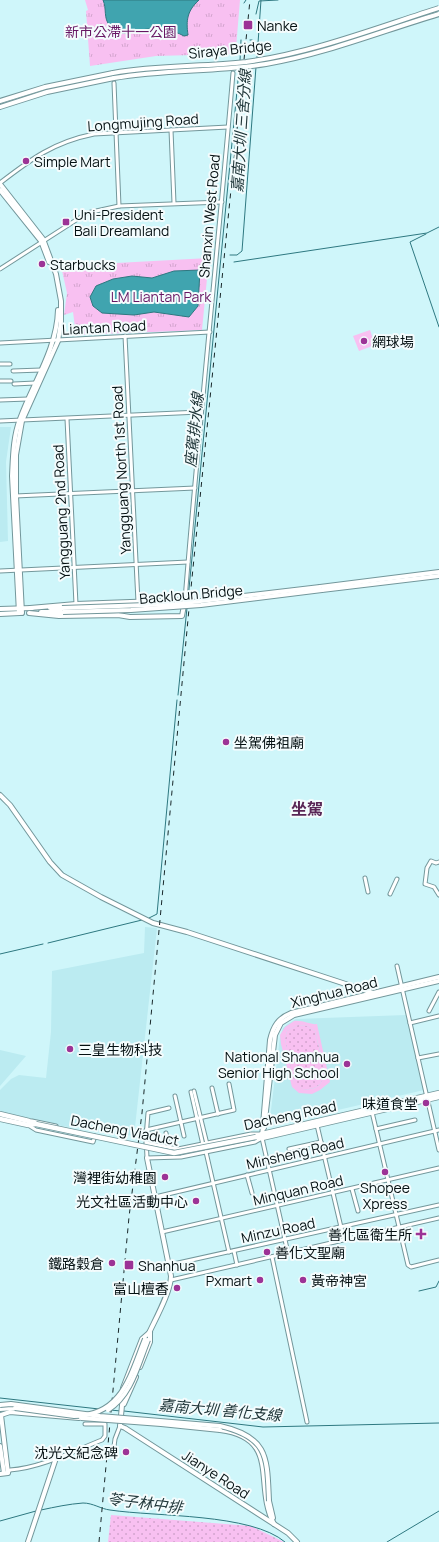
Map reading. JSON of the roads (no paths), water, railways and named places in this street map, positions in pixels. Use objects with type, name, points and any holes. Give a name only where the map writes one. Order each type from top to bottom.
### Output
[{"type":"main road","name":"Dacheng Road","points":[[427,1098],[439,1093]]},
{"type":"main road","name":"Dacheng Road","points":[[262,1136],[372,1110],[427,1098],[439,1097]]},
{"type":"main road","points":[[0,1114],[28,1123]]},
{"type":"main road","points":[[0,1119],[28,1123]]},
{"type":"main road","name":"Dacheng Viaduct","points":[[28,1123],[174,1153],[262,1136]]},
{"type":"street","name":"Siraya Bridge","points":[[0,101],[45,87],[142,68],[238,62],[270,58],[340,40],[439,8]]},
{"type":"street","name":"Siraya Bridge","points":[[0,107],[47,92],[157,72],[249,66],[268,63],[337,46],[439,14]]},
{"type":"street","name":"Shanxin West Road","points":[[185,600],[196,488],[200,412],[210,332],[233,73]]},
{"type":"street","points":[[114,81],[119,206]]},
{"type":"street","name":"Longmujing Road","points":[[0,183],[34,157],[66,141],[94,134],[228,127]]},
{"type":"street","points":[[171,130],[174,204]]},
{"type":"street","points":[[0,183],[42,240],[59,286],[61,310],[56,341],[21,421]]},
{"type":"street","points":[[0,190],[42,240]]},
{"type":"street","points":[[0,269],[42,240],[87,213],[119,206],[222,202]]},
{"type":"street","name":"Liantan Road","points":[[0,343],[210,332]]},
{"type":"street","name":"Yangguang North 1st Road","points":[[125,336],[138,602]]},
{"type":"street","points":[[20,611],[15,496],[16,455],[21,421],[28,399],[56,341]]},
{"type":"street","points":[[0,364],[10,364]]},
{"type":"street","points":[[13,371],[41,370]]},
{"type":"street","points":[[0,382],[11,381]]},
{"type":"street","points":[[14,384],[35,383]]},
{"type":"street","points":[[0,400],[28,399]]},
{"type":"street","points":[[0,421],[200,412]]},
{"type":"street","name":"Yangguang 2nd Road","points":[[67,419],[76,604]]},
{"type":"street","points":[[15,496],[196,488]]},
{"type":"street","points":[[0,571],[74,569],[188,562]]},
{"type":"street","points":[[321,589],[439,572]]},
{"type":"street","points":[[321,589],[439,576]]},
{"type":"street","name":"Backloun Bridge","points":[[29,610],[63,610],[188,603],[321,589]]},
{"type":"street","points":[[0,614],[20,611],[76,604],[185,600],[182,616],[59,616],[29,610]]},
{"type":"street","points":[[0,609],[20,611]]},
{"type":"street","points":[[0,795],[10,805],[50,862],[62,875],[101,897],[153,923],[188,932],[373,993]]},
{"type":"street","points":[[439,867],[438,863],[431,861],[425,884],[434,887],[439,895]]},
{"type":"street","points":[[365,878],[368,892]]},
{"type":"street","points":[[390,894],[397,879]]},
{"type":"street","points":[[397,966],[439,1150]]},
{"type":"street","name":"Xinghua Road","points":[[262,1136],[275,1035],[281,1023],[294,1015],[439,978]]},
{"type":"street","name":"Xinghua Road","points":[[262,1136],[270,1040],[278,1022],[291,1013],[373,993],[439,982]]},
{"type":"street","points":[[429,1011],[439,992]]},
{"type":"street","points":[[410,1023],[439,1016]]},
{"type":"street","points":[[418,1058],[439,1054]]},
{"type":"street","points":[[146,1130],[234,1110],[229,1084]]},
{"type":"street","points":[[212,1088],[218,1114]]},
{"type":"street","points":[[193,1092],[205,1144]]},
{"type":"street","points":[[174,1096],[184,1136]]},
{"type":"street","points":[[0,1409],[14,1408],[84,1416],[102,1411],[119,1398],[124,1390],[171,1280],[147,1158],[146,1143],[148,1113],[169,1108]]},
{"type":"street","points":[[372,1110],[409,1266],[439,1260]]},
{"type":"street","points":[[376,1129],[416,1120]]},
{"type":"street","points":[[28,1123],[95,1135],[93,1142],[36,1130],[28,1123]]},
{"type":"street","points":[[317,1123],[344,1240]]},
{"type":"street","name":"Minsheng Road","points":[[155,1197],[439,1130]]},
{"type":"street","points":[[166,1134],[170,1149]]},
{"type":"street","name":"Dacheng Road","points":[[146,1143],[170,1149],[178,1149],[251,1134],[262,1136]]},
{"type":"street","points":[[262,1136],[288,1253]]},
{"type":"street","name":"Dacheng Road","points":[[147,1158],[173,1158],[206,1152],[255,1142],[262,1136]]},
{"type":"street","points":[[289,1150],[321,1142]]},
{"type":"street","points":[[206,1152],[229,1252]]},
{"type":"street","name":"Minquan Road","points":[[162,1232],[439,1168]]},
{"type":"street","points":[[247,1175],[252,1193]]},
{"type":"street","points":[[352,1188],[358,1210]]},
{"type":"street","name":"Minzu Road","points":[[169,1265],[439,1205]]},
{"type":"street","points":[[171,1280],[439,1218]]},
{"type":"street","points":[[234,1251],[237,1265]]},
{"type":"street","points":[[272,1257],[307,1422]]},
{"type":"street","points":[[114,1454],[115,1439],[120,1426],[125,1395],[150,1342],[150,1332]]},
{"type":"street","points":[[125,1395],[123,1386],[142,1339],[150,1332]]},
{"type":"street","points":[[79,1418],[91,1417],[106,1412],[120,1400],[128,1389],[146,1340]]},
{"type":"street","points":[[0,1406],[11,1404],[100,1416],[220,1426],[236,1430],[250,1437],[263,1451],[267,1470],[269,1501],[272,1516],[283,1530]]},
{"type":"street","points":[[4,1473],[1,1415],[10,1412],[220,1430],[241,1435],[256,1447],[263,1464],[267,1511],[274,1525]]},
{"type":"street","points":[[4,1473],[10,1470],[21,1470],[56,1458],[102,1440],[106,1436],[105,1424],[86,1424]]},
{"type":"street","name":"Jianye Road","points":[[120,1426],[283,1530],[297,1542]]},
{"type":"street","points":[[0,1446],[4,1473]]},
{"type":"street","points":[[28,1542],[56,1458]]},
{"type":"street","points":[[261,1516],[267,1511]]},
{"type":"water","points":[[103,0],[199,0],[192,8],[188,16],[188,35],[184,36],[171,31],[158,29],[119,33],[108,23]]},
{"type":"water","points":[[200,270],[198,306],[189,317],[154,312],[134,315],[102,313],[93,306],[90,297],[96,286],[113,279],[132,276],[152,278],[174,271]]},
{"type":"waterway","name":"嘉南大圳 三舍分線","points":[[257,58],[261,0]]},
{"type":"waterway","name":"嘉南大圳 三舍分線","points":[[256,14],[259,1],[278,0]]},
{"type":"waterway","points":[[240,61],[241,40]]},
{"type":"waterway","name":"嘉南大圳 三舍分線","points":[[230,255],[237,255],[242,251],[256,67]]},
{"type":"waterway","name":"座駕排水線","points":[[188,599],[239,70]]},
{"type":"waterway","name":"座駕排水線","points":[[234,262],[427,233],[439,227]]},
{"type":"waterway","points":[[426,234],[410,242],[439,327]]},
{"type":"waterway","points":[[178,695],[187,608]]},
{"type":"waterway","points":[[149,918],[157,914],[177,700]]},
{"type":"waterway","points":[[48,943],[142,920]]},
{"type":"waterway","points":[[0,954],[43,944]]},
{"type":"waterway","points":[[419,1291],[436,1287],[439,1281]]},
{"type":"waterway","name":"嘉南大圳 善化支線","points":[[0,1398],[99,1409]]},
{"type":"waterway","name":"嘉南大圳 善化支線","points":[[110,1410],[121,1411]]},
{"type":"waterway","name":"嘉南大圳 善化支線","points":[[124,1411],[263,1427],[439,1423]]},
{"type":"waterway","name":"苓子林中排","points":[[41,1510],[83,1503],[110,1510],[227,1521],[250,1526],[270,1533],[285,1542]]},
{"type":"waterway","name":"苓子林中排","points":[[0,1521],[36,1511]]},
{"type":"waterway","name":"苓子林中排","points":[[387,1542],[439,1511]]},
{"type":"railway","points":[[99,1542],[129,1217],[142,1113],[190,598],[250,0]]},
{"type":"place","name":"Nanke","points":[[248,25]]},
{"type":"place","name":"Simple Mart","points":[[26,161]]},
{"type":"place","name":"Uni-President Bali Dreamland","points":[[66,222]]},
{"type":"place","name":"Starbucks","points":[[42,264]]},
{"type":"place","name":"網球場","points":[[364,341]]},
{"type":"place","name":"坐駕佛祖廟","points":[[226,742]]},
{"type":"place","name":"三皇生物科技","points":[[70,1049]]},
{"type":"place","name":"National Shanhua Senior High School","points":[[347,1064]]},
{"type":"place","name":"味道食堂","points":[[426,1103]]},
{"type":"place","name":"Shopee Xpress","points":[[385,1172]]},
{"type":"place","name":"灣裡街幼稚園","points":[[165,1177]]},
{"type":"place","name":"光文社區活動中心","points":[[196,1201]]},
{"type":"place","name":"善化區衛生所","points":[[421,1234]]},
{"type":"place","name":"善化文聖廟","points":[[267,1252]]},
{"type":"place","name":"鐵路穀倉","points":[[112,1263]]},
{"type":"place","name":"Shanhua","points":[[129,1265]]},
{"type":"place","name":"Pxmart","points":[[260,1280]]},
{"type":"place","name":"黃帝神宮","points":[[303,1280]]},
{"type":"place","name":"富山檀香","points":[[177,1288]]},
{"type":"place","name":"沈光文紀念碑","points":[[126,1452]]},
{"type":"district","name":"坐駕","points":[[307,809]]},
{"type":"park label","name":"新市公滯十一公園","points":[[121,31]]},
{"type":"park label","name":"LM Liantan Park","points":[[161,296]]}]
